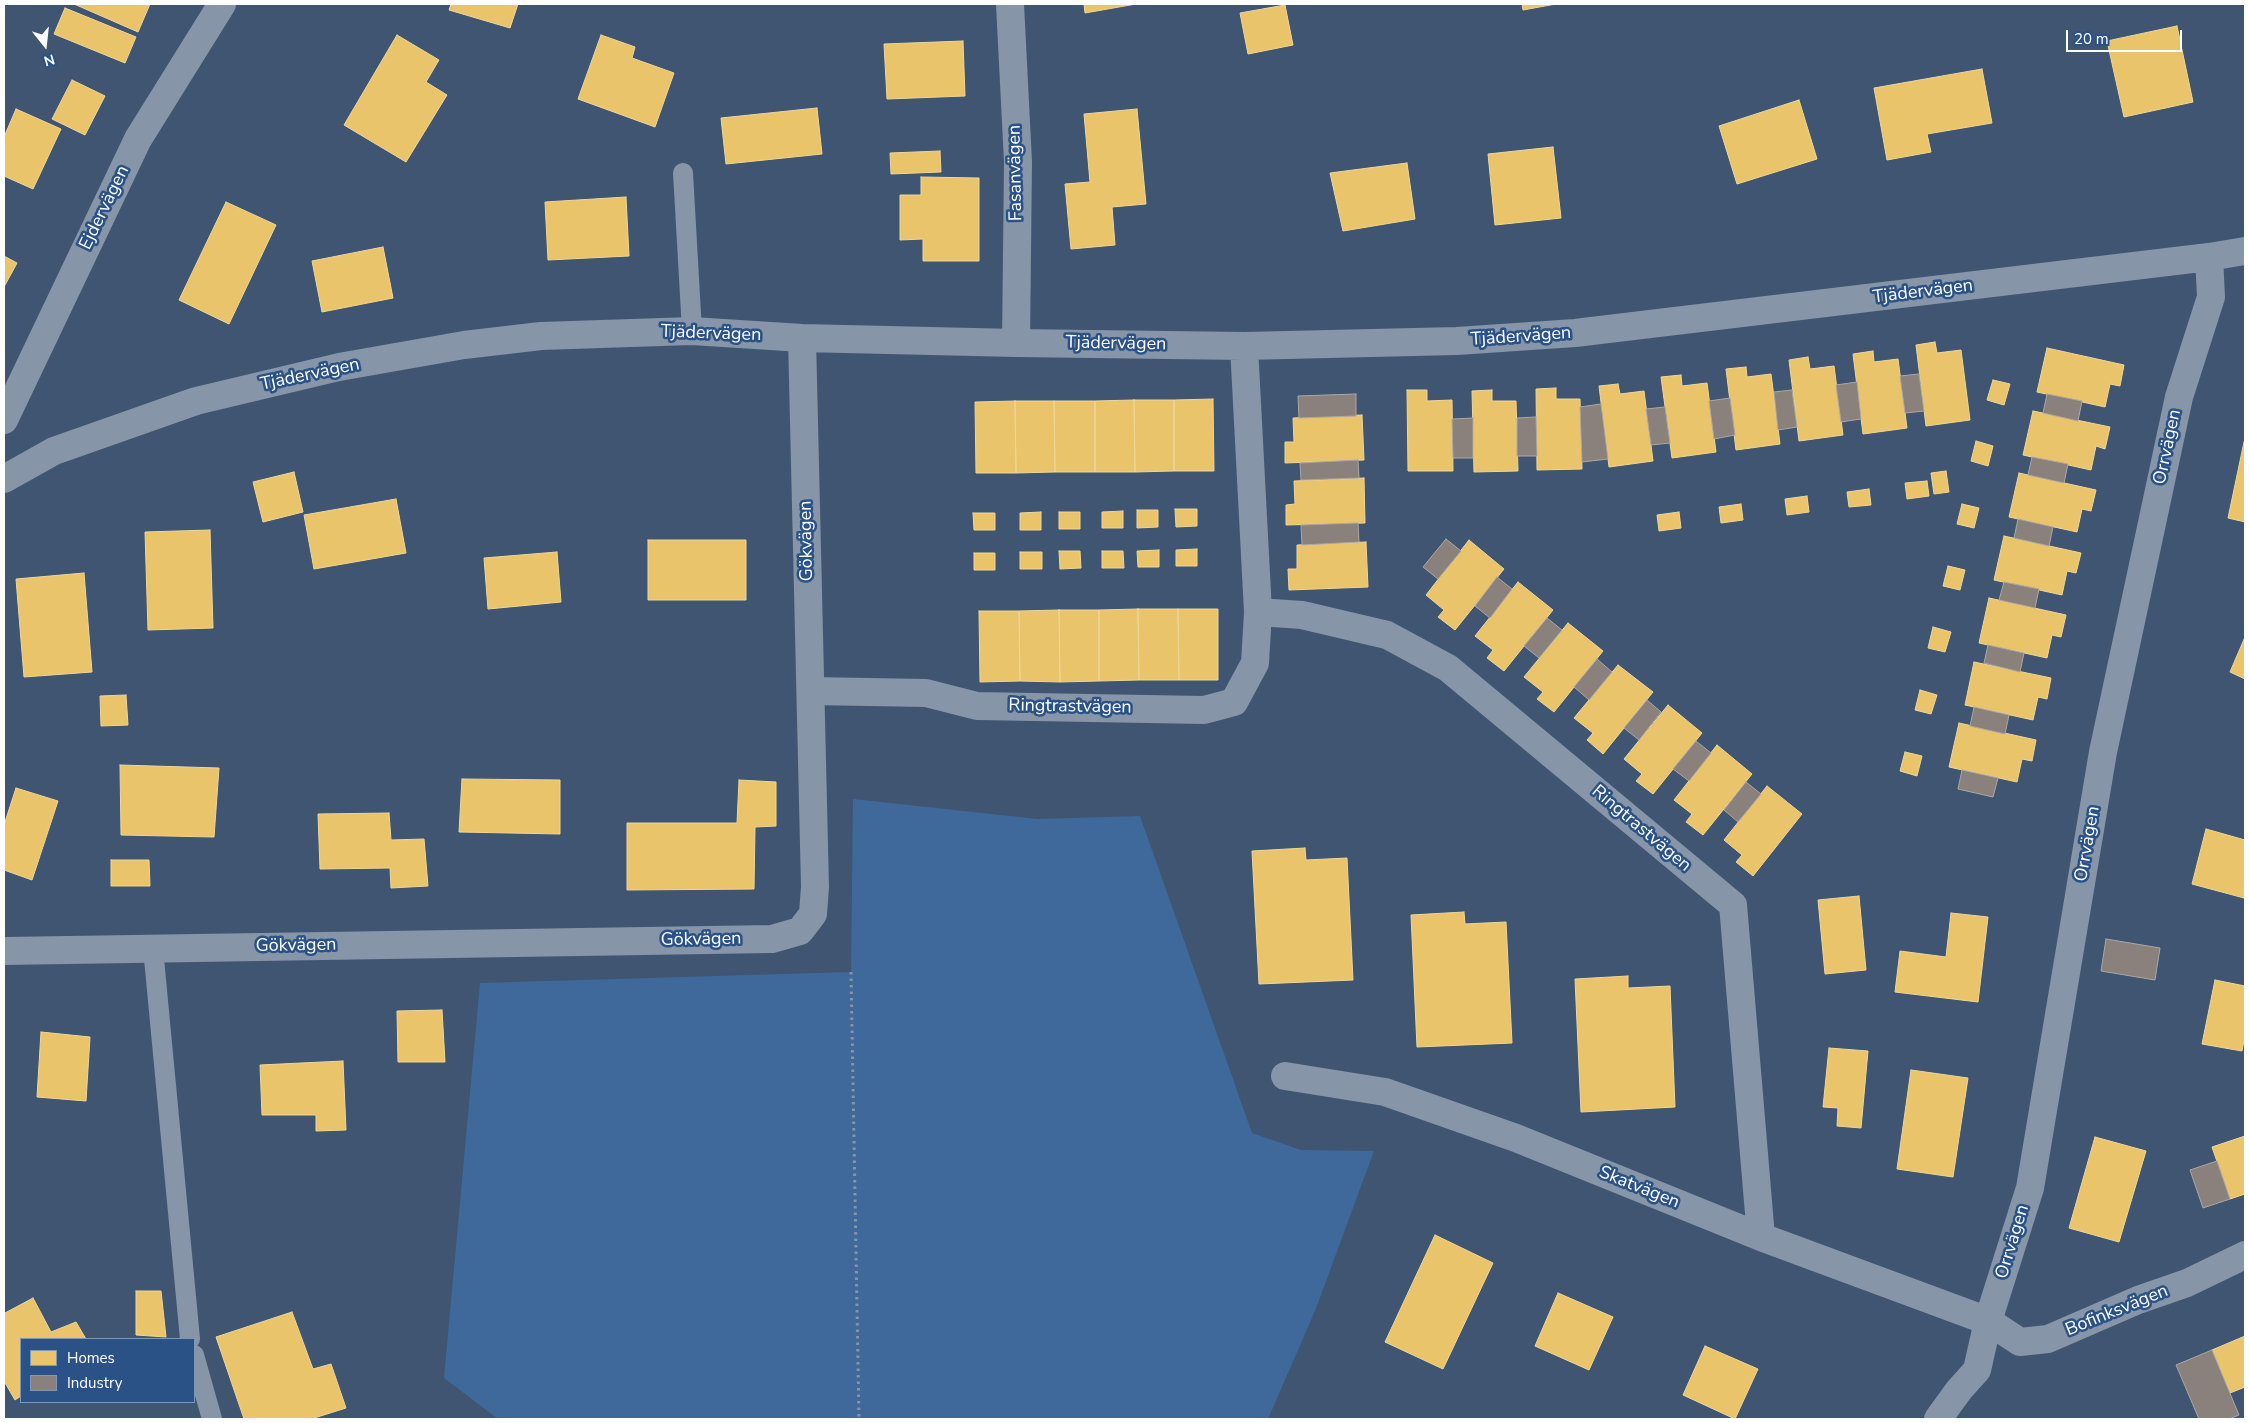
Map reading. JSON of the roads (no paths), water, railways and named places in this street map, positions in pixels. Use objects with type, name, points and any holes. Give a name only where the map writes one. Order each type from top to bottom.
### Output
[{"type":"street","name":"Ejdervägen","points":[[5,413],[138,139],[222,4]]},
{"type":"street","name":"Fasanvägen","points":[[1010,4],[1018,162],[1016,343]]},
{"type":"street","name":"Tjädervägen","points":[[4,479],[54,451],[196,401],[339,367],[464,345],[541,336],[692,331],[802,338],[1244,346],[1457,341],[1576,333],[2209,257],[2245,251]]},
{"type":"street","name":"Orrvägen","points":[[1938,1419],[1959,1390],[1977,1370],[1988,1321],[2030,1188],[2103,752],[2179,397],[2211,297],[2209,257]]},
{"type":"street","name":"Gökvägen","points":[[4,951],[772,939],[800,931],[813,914],[815,887],[802,338]]},
{"type":"street","name":"Ringtrastvägen","points":[[811,691],[926,693],[977,706],[1204,710],[1234,702],[1255,663],[1258,612],[1244,346]]},
{"type":"street","name":"Ringtrastvägen","points":[[1258,612],[1302,615],[1387,635],[1448,668],[1733,905],[1761,1237]]},
{"type":"street","name":"Skatvägen","points":[[1285,1076],[1385,1092],[1516,1138],[1761,1237],[1988,1321]]},
{"type":"street","name":"Bofinksvägen","points":[[1988,1321],[2020,1342],[2048,1339],[2138,1300],[2188,1283],[2245,1255]]},
{"type":"lane","points":[[683,173],[692,331]]},
{"type":"lane","points":[[153,948],[190,1338]]},
{"type":"lane","points":[[195,1359],[212,1419]]}]
